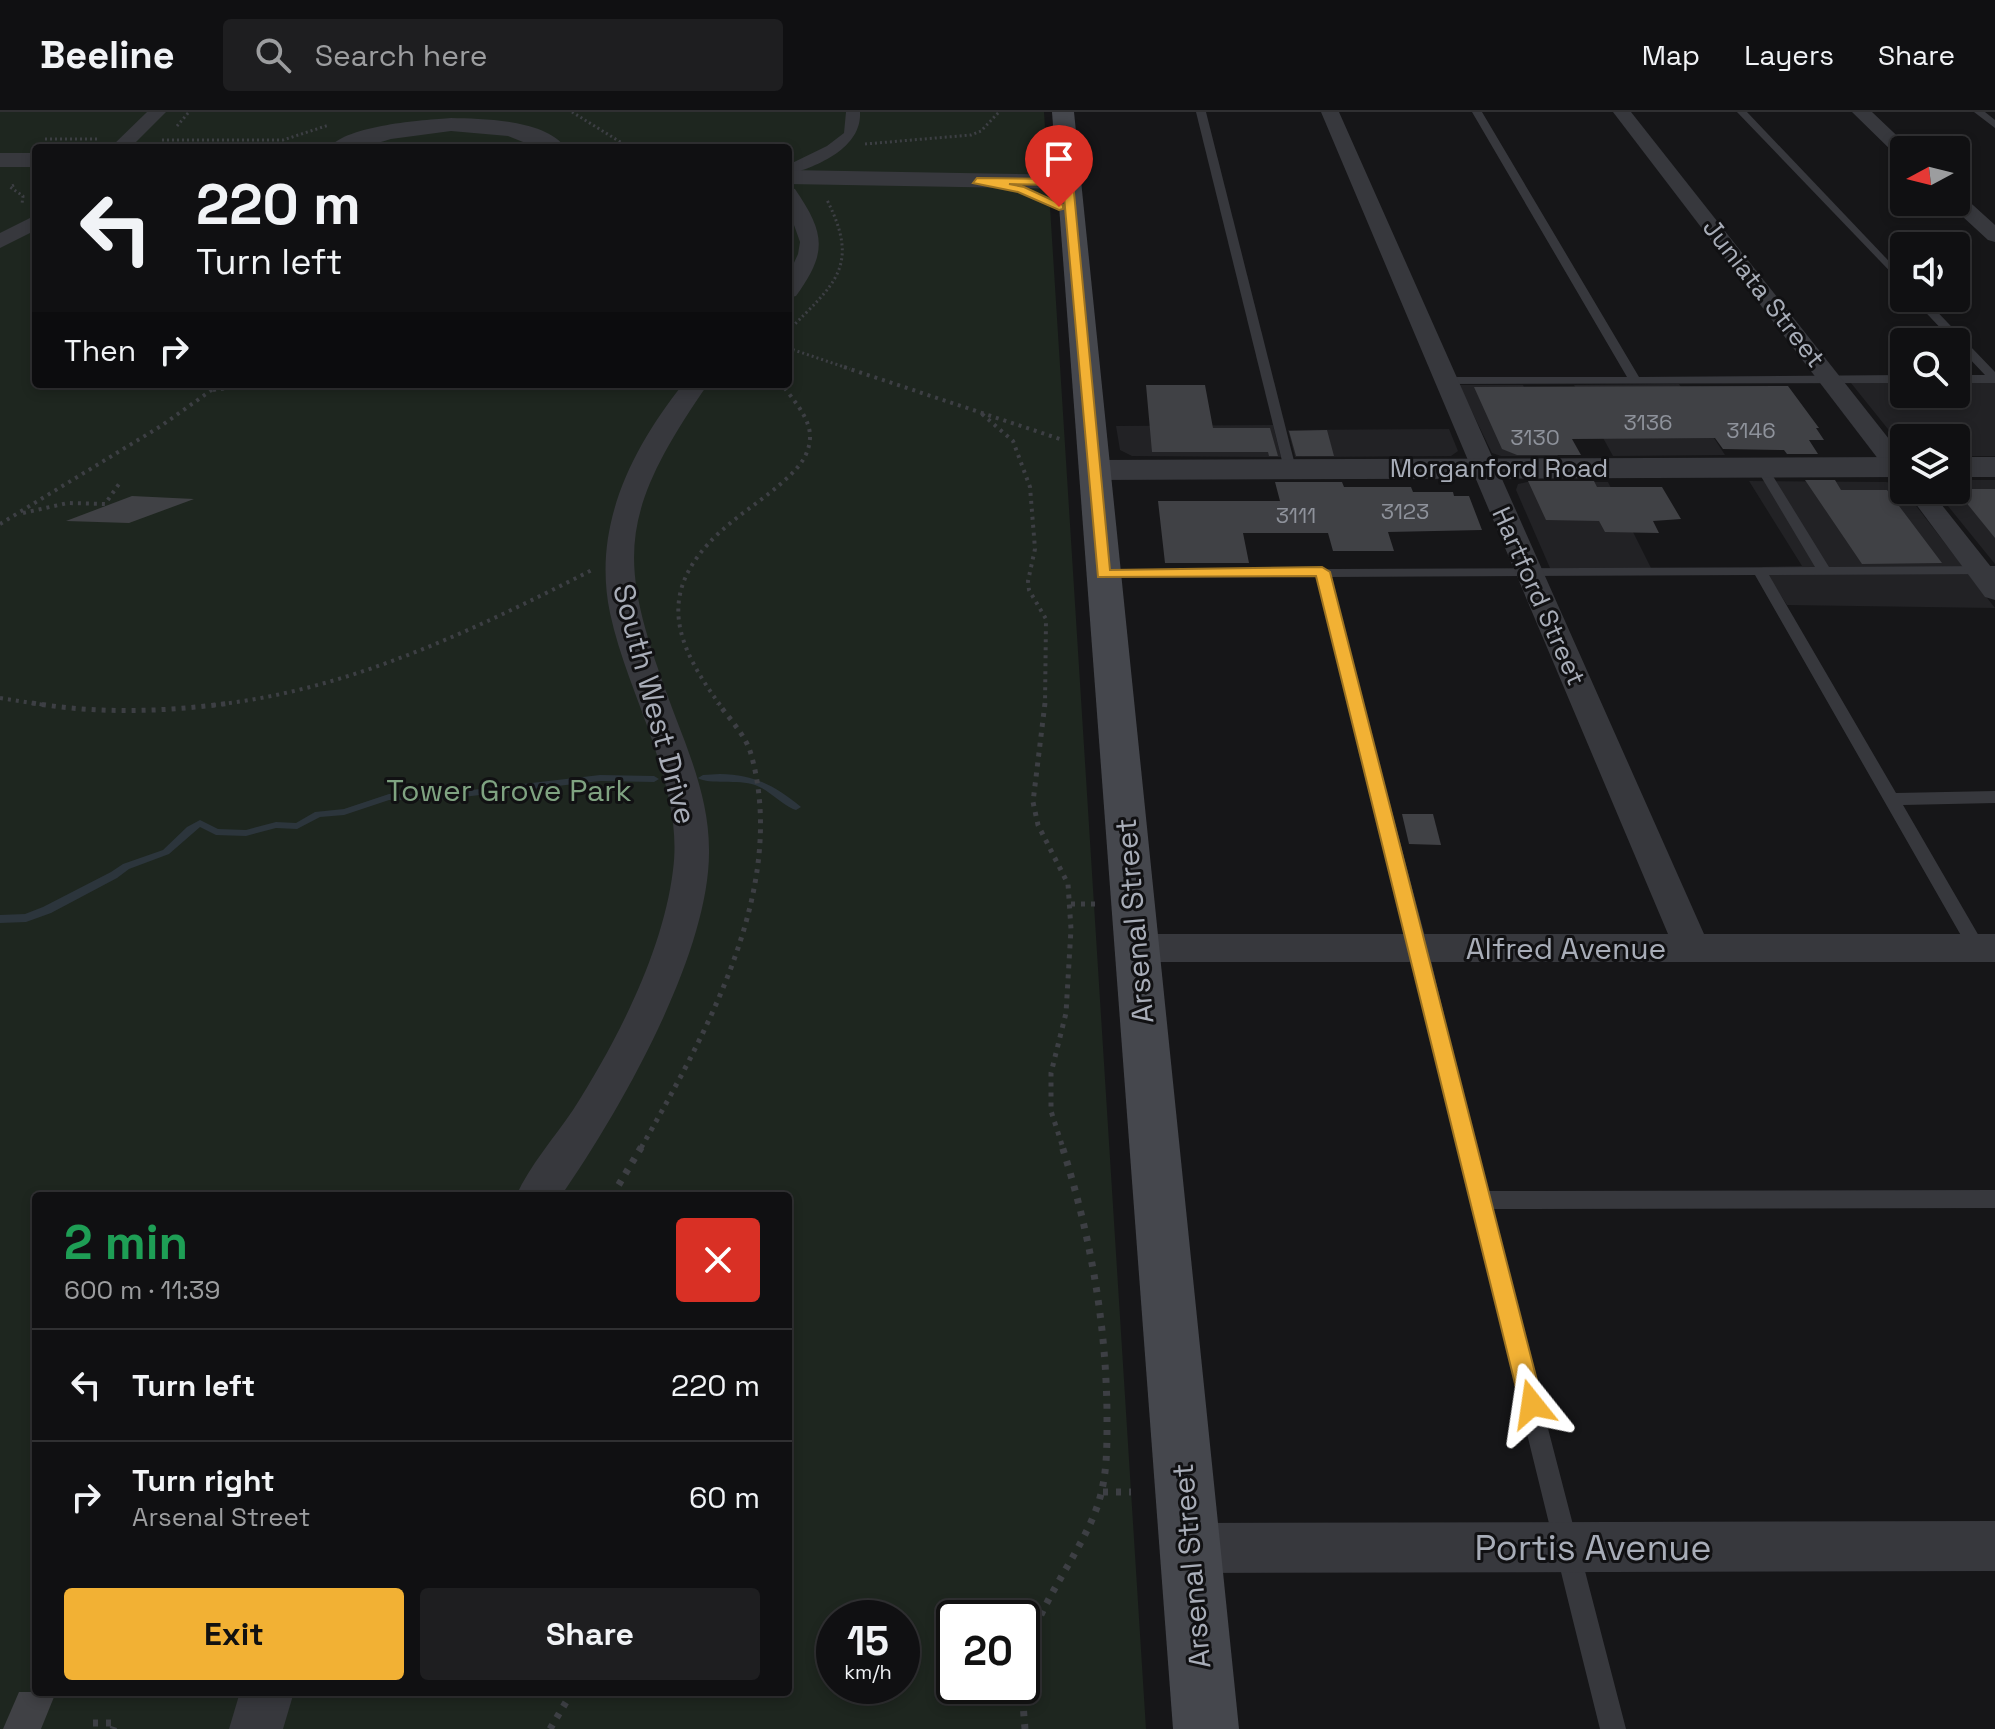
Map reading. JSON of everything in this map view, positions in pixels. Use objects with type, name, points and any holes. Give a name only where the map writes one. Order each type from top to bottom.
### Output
[{"type":"main road","name":"Arsenal Street","points":[[1063,112],[1070,214],[1078,454],[1103,574],[1206,1729]]},
{"type":"street","points":[[112,144],[157,112]]},
{"type":"street","points":[[792,172],[844,142],[855,126],[853,112]]},
{"type":"street","name":"Hartford Street","points":[[1330,112],[1692,948]]},
{"type":"street","name":"Juniata Street","points":[[1622,112],[1890,456]]},
{"type":"street","points":[[1861,112],[1890,139]]},
{"type":"street","points":[[350,144],[402,127],[468,116],[523,127],[559,144]]},
{"type":"street","points":[[977,181],[1002,179],[1036,169],[1051,159],[1065,137]]},
{"type":"street","points":[[0,160],[32,152]]},
{"type":"street","points":[[792,174],[1068,182]]},
{"type":"street","points":[[977,181],[1020,190],[1070,214]]},
{"type":"street","points":[[792,200],[807,224],[812,249],[792,285]]},
{"type":"street","points":[[1970,213],[1995,236]]},
{"type":"street","points":[[0,242],[28,222]]},
{"type":"street","name":"South West Drive","points":[[540,1192],[596,1108],[635,1041],[656,994],[683,910],[691,873],[692,838],[686,798],[634,641],[619,577],[622,535],[638,481],[662,431],[693,388]]},
{"type":"street","name":"Morganford Road","points":[[1078,454],[1290,469],[1762,468],[1890,474]]},
{"type":"street","points":[[1970,467],[1995,467]]},
{"type":"street","name":"Juniata Street","points":[[1929,504],[1990,577]]},
{"type":"street","name":"Alfred Avenue","points":[[1136,948],[1986,948]]},
{"type":"street","name":"Portis Avenue","points":[[1190,1548],[1995,1546]]},
{"type":"street","points":[[256,1729],[266,1696]]},
{"type":"lane","points":[[1201,112],[1290,469]]},
{"type":"lane","points":[[1477,112],[1635,380]]},
{"type":"lane","points":[[1742,112],[1890,268]]},
{"type":"lane","points":[[1979,112],[1995,125]]},
{"type":"lane","points":[[1931,312],[1995,379]]},
{"type":"lane","points":[[1445,381],[1890,379]]},
{"type":"lane","points":[[1970,379],[1995,379]]},
{"type":"lane","points":[[1762,468],[1825,571]]},
{"type":"lane","points":[[1103,574],[1825,571],[1990,577]]},
{"type":"lane","points":[[1322,572],[1613,1729]]},
{"type":"lane","points":[[1760,572],[1891,799],[1986,948]]},
{"type":"lane","points":[[1891,799],[1995,797]]},
{"type":"lane","points":[[1478,1200],[1995,1199]]},
{"type":"path","points":[[572,112],[598,124],[613,140],[622,144]]},
{"type":"path","points":[[844,142],[880,144],[965,137],[981,131],[999,112]]},
{"type":"path","points":[[154,140],[283,140],[335,122]]},
{"type":"path","points":[[23,182],[10,187],[24,200],[28,222]]},
{"type":"path","points":[[792,349],[982,414],[1078,454]]},
{"type":"path","points":[[0,524],[215,388]]},
{"type":"path","points":[[212,390],[228,388]]},
{"type":"path","points":[[614,1192],[678,1087],[724,983],[757,878],[763,823],[758,778],[745,739],[702,681],[688,656],[678,628],[676,604],[681,583],[702,547],[786,479],[807,455],[810,444],[807,424],[784,388]]},
{"type":"path","points":[[982,414],[1013,441],[1033,500],[1035,549],[1028,581],[1029,590],[1046,619],[1047,631],[1047,705],[1033,802],[1038,825],[1062,867],[1071,904],[1066,1013],[1051,1073],[1050,1102],[1056,1135],[1082,1209],[1098,1289],[1107,1402],[1103,1492],[1033,1632],[1025,1660],[1025,1729]]},
{"type":"path","points":[[16,515],[56,505],[105,504],[119,484]]},
{"type":"path","points":[[0,698],[62,710],[121,712],[186,708],[256,698],[345,674],[442,642],[519,608],[599,566]]},
{"type":"path","points":[[1071,904],[1107,904]]},
{"type":"path","points":[[1103,1492],[1131,1492]]},
{"type":"path","points":[[550,1729],[570,1696]]},
{"type":"path","points":[[93,1723],[115,1723],[113,1729]]},
{"type":"shaded area","points":[[1995,381],[1995,456],[1970,456],[1970,424],[1890,424],[1890,432],[1851,383],[1890,382],[1890,408],[1970,408],[1970,382]]},
{"type":"shaded area","points":[[1679,384],[1725,455],[1613,456],[1574,385]]},
{"type":"shaded area","points":[[1459,385],[1523,385],[1558,456],[1501,456],[1492,453]]},
{"type":"shaded area","points":[[1273,425],[1281,457],[1132,456],[1120,450],[1116,426]]},
{"type":"shaded area","points":[[1449,429],[1458,451],[1451,456],[1295,457],[1288,430]]},
{"type":"shaded area","points":[[1970,480],[1995,480],[1995,564],[1946,504],[1970,504]]},
{"type":"shaded area","points":[[1749,481],[1890,483],[1890,504],[1915,504],[1995,608],[1787,605],[1762,567],[1802,566]]},
{"type":"shaded area","points":[[1608,482],[1651,568],[1550,568],[1516,490],[1518,484]]},
{"type":"green space","name":"Tower Grove Park","points":[[0,112],[1044,112],[1146,1729],[0,1729]]},
{"type":"building","points":[[1146,385],[1205,385],[1213,428],[1270,428],[1278,456],[1269,456],[1268,452],[1152,452]]},
{"type":"building","points":[[1788,386],[1819,428],[1816,428],[1824,440],[1809,440],[1818,454],[1723,449],[1715,438],[1572,439],[1581,455],[1517,455],[1502,449],[1474,387]]},
{"type":"building","points":[[1327,430],[1334,456],[1296,456],[1289,431]]},
{"type":"building","points":[[1805,480],[1835,480],[1841,490],[1887,490],[1890,504],[1898,504],[1942,563],[1862,564]]},
{"type":"building","points":[[1528,481],[1594,481],[1597,487],[1662,487],[1681,519],[1653,521],[1659,533],[1605,532],[1599,521],[1546,520]]},
{"type":"building","points":[[1275,482],[1342,482],[1344,487],[1411,487],[1413,492],[1453,492],[1454,496],[1469,496],[1482,530],[1388,532],[1394,551],[1333,551],[1328,533],[1243,533],[1249,563],[1165,563],[1158,501],[1280,501]]},
{"type":"building","points":[[1970,489],[1995,489],[1995,538],[1967,504],[1970,504]]},
{"type":"building","points":[[132,496],[194,499],[129,523],[66,521]]},
{"type":"building","points":[[1402,814],[1433,814],[1441,845],[1409,844]]},
{"type":"building","points":[[19,1692],[32,1692],[32,1696],[54,1696],[41,1729],[3,1729]]},
{"type":"waterway","points":[[0,919],[26,918],[47,910],[126,866],[166,852],[200,823],[216,832],[246,833],[276,825],[297,826],[318,814],[344,812],[389,797],[437,797],[600,778],[654,779]]},
{"type":"waterway","points":[[703,778],[754,781],[796,807]]},
{"type":"route","points":[[1059,207],[1020,190],[977,181],[1068,182],[1103,574],[1322,572],[1419,948],[1478,1200],[1532,1404]]}]
